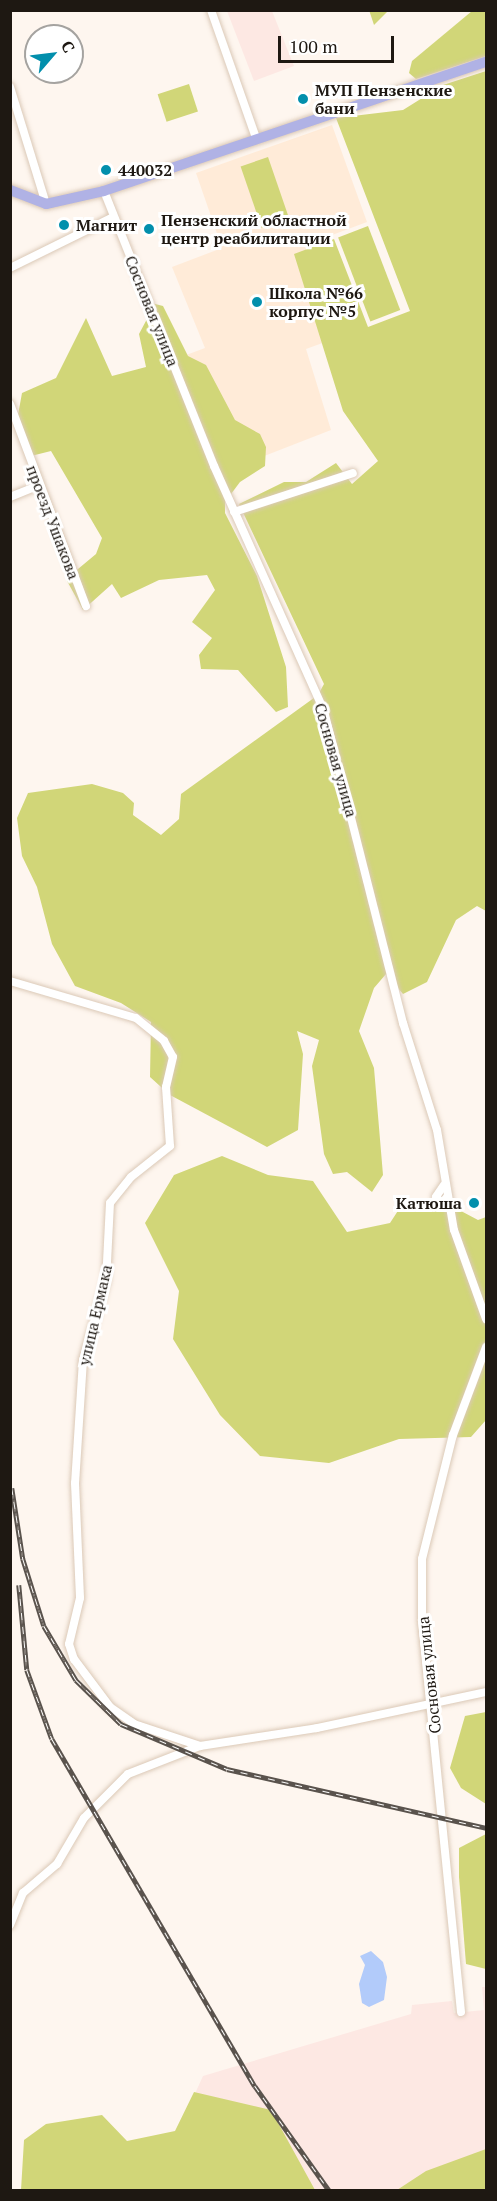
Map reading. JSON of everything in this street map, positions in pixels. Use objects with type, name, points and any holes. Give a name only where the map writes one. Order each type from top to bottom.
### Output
[{"type":"main road","points":[[10,190],[46,204],[104,190],[486,62]]},
{"type":"street","points":[[211,10],[256,138]]},
{"type":"street","points":[[10,87],[46,204]]},
{"type":"street","name":"Сосновая улица","points":[[104,190],[234,512],[334,743],[403,1023],[436,1130],[444,1185],[436,1197],[442,1203],[447,1197],[486,1319]]},
{"type":"street","points":[[10,268],[113,217]]},
{"type":"street","name":"проезд Ушакова","points":[[10,404],[37,486],[86,606]]},
{"type":"street","points":[[234,512],[353,473]]},
{"type":"street","points":[[10,497],[37,486]]},
{"type":"street","name":"улица Ермака","points":[[10,981],[136,1018],[164,1041],[173,1057],[166,1087],[170,1146],[130,1177],[110,1203],[106,1281],[82,1359],[75,1483],[80,1598],[69,1644],[74,1659],[111,1707],[134,1724],[200,1746]]},
{"type":"street","name":"Сосновая улица","points":[[461,2012],[433,1701],[422,1620],[422,1559],[453,1435],[486,1347]]},
{"type":"street","points":[[10,1925],[15,1904],[57,1864],[84,1818],[128,1774],[200,1746],[317,1728],[433,1701],[486,1692]]},
{"type":"shaded area","points":[[227,11],[272,11],[294,66],[254,81]]},
{"type":"shaded area","name":"Школа №66 корпус №5","points":[[332,125],[367,222],[308,244],[339,337],[306,349],[331,430],[223,472],[178,358],[205,348],[172,267],[222,248],[196,173]]},
{"type":"shaded area","points":[[482,1987],[486,1987],[486,2190],[151,2190],[203,2076],[411,2014],[412,2005],[452,2001],[454,2013],[484,2010]]},
{"type":"green space","points":[[369,10],[388,10],[388,11],[374,25]]},
{"type":"green space","points":[[472,11],[486,11],[486,56],[416,79],[409,73],[412,61]]},
{"type":"green space","points":[[486,71],[486,911],[477,906],[456,920],[427,982],[403,994],[386,974],[374,988],[359,1031],[374,1068],[383,1175],[372,1192],[347,1172],[333,1174],[324,1154],[312,1066],[319,1040],[297,1031],[303,1054],[298,1130],[267,1147],[170,1095],[150,1077],[151,1022],[121,1003],[75,986],[52,944],[37,887],[22,856],[17,818],[28,793],[92,784],[123,793],[134,803],[133,815],[161,835],[179,819],[181,794],[318,695],[324,684],[239,504],[284,482],[306,482],[336,463],[352,484],[378,461],[343,411],[294,254],[334,239],[368,327],[410,311],[336,118],[403,110],[443,85]]},
{"type":"green space","points":[[189,84],[198,112],[167,122],[158,94]]},
{"type":"green space","points":[[268,157],[289,218],[262,228],[241,166]]},
{"type":"green space","points":[[368,226],[400,310],[370,321],[338,237]]},
{"type":"green space","points":[[155,304],[163,306],[188,356],[206,365],[235,420],[260,434],[266,447],[265,466],[240,482],[225,502],[225,513],[257,576],[286,667],[288,707],[276,712],[238,670],[201,669],[199,655],[212,638],[192,622],[215,590],[207,575],[159,580],[121,598],[112,584],[83,610],[66,579],[96,554],[102,538],[51,451],[31,456],[18,415],[22,393],[56,378],[86,318],[112,376],[146,367],[139,334]]},
{"type":"green space","points":[[222,1156],[268,1175],[313,1181],[347,1232],[390,1223],[405,1200],[420,1211],[461,1211],[478,1220],[486,1217],[486,1420],[471,1437],[399,1439],[329,1463],[260,1456],[220,1415],[173,1339],[179,1291],[145,1223],[174,1175]]},
{"type":"green space","points":[[486,1712],[486,1804],[461,1788],[450,1768],[465,1716]]},
{"type":"green space","points":[[486,1834],[486,1969],[466,1964],[459,1848]]},
{"type":"green space","points":[[194,2092],[271,2110],[315,2190],[21,2190],[24,2140],[46,2124],[102,2115],[127,2141],[175,2131]]},
{"type":"green space","points":[[486,2149],[486,2190],[397,2190],[426,2171]]},
{"type":"water","points":[[371,1951],[383,1962],[387,1977],[384,2000],[369,2007],[362,2003],[359,1984],[365,1965],[360,1956]]},
{"type":"railway","points":[[12,1488],[23,1559],[44,1626],[76,1680],[121,1724],[227,1769],[486,1828]]},
{"type":"railway","points":[[19,1585],[27,1670],[52,1739],[255,2086],[329,2190]]},
{"type":"place","name":"МУП Пензенские бани","points":[[303,99]]},
{"type":"place","name":"440032","points":[[106,170]]},
{"type":"place","name":"Магнит","points":[[64,225]]},
{"type":"place","name":"Пензенский областной центр реабилитации","points":[[149,229]]},
{"type":"place","name":"Школа №66 корпус №5","points":[[257,302]]},
{"type":"place","name":"Катюша","points":[[474,1203]]}]
